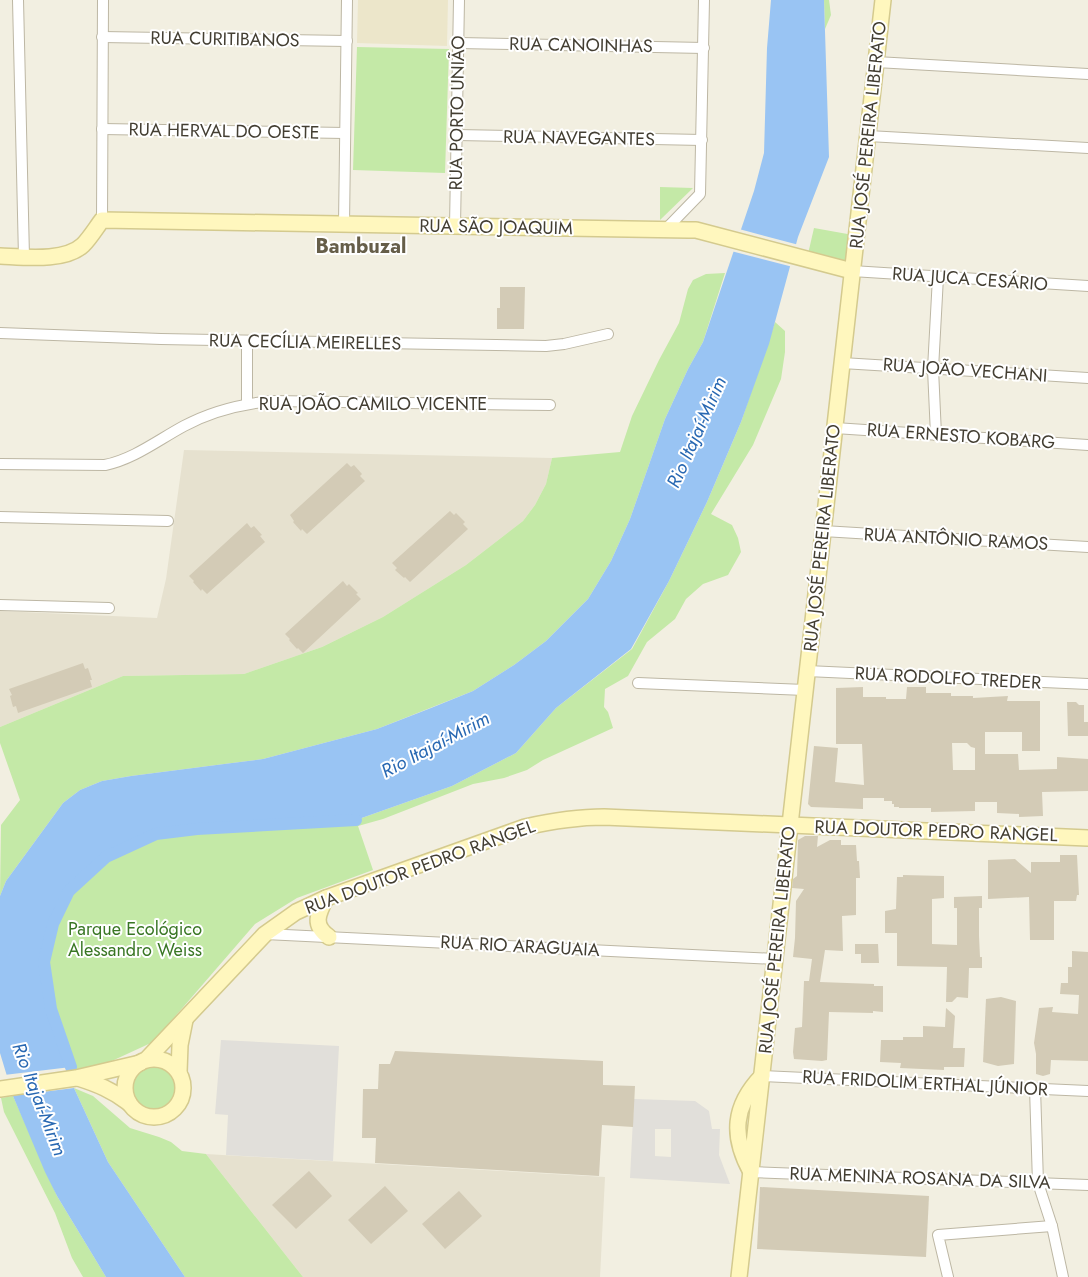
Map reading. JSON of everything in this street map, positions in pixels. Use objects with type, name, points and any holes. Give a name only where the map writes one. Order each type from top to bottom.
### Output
[{"type":"main road","name":"RUA JOSÉ PEREIRA LIBERATO","points":[[739,1277],[883,0]]},
{"type":"main road","points":[[0,256],[55,256],[71,253],[83,245],[102,220]]},
{"type":"main road","name":"RUA SÃO JOAQUIM","points":[[102,220],[688,230],[715,235],[852,271]]},
{"type":"main road","name":"RUA DOUTOR PEDRO RANGEL","points":[[143,1061],[185,1020],[253,945],[296,912],[326,898],[499,835],[554,820],[604,817],[1088,838]]},
{"type":"main road","points":[[326,898],[318,913],[318,920],[321,931],[329,937]]},
{"type":"main road","points":[[179,1072],[180,1045],[185,1020]]},
{"type":"main road","points":[[0,1089],[74,1078],[143,1061],[166,1061],[179,1072],[183,1080],[184,1089],[178,1105],[172,1112],[153,1118],[144,1116],[135,1110],[129,1102],[125,1094],[127,1076],[132,1068],[143,1061]]},
{"type":"main road","name":"RUA JOSÉ PEREIRA LIBERATO","points":[[751,1172],[740,1148],[738,1124],[745,1097],[762,1076]]},
{"type":"main road","points":[[74,1078],[100,1084],[129,1102]]},
{"type":"main road","points":[[754,1143],[738,1124],[757,1120]]},
{"type":"street","points":[[18,0],[24,257]]},
{"type":"street","points":[[102,220],[103,0]]},
{"type":"street","points":[[344,224],[347,0]]},
{"type":"street","name":"RUA PORTO UNIÃO","points":[[456,226],[459,0]]},
{"type":"street","points":[[666,229],[700,194],[704,0]]},
{"type":"street","name":"RUA CURITIBANOS","points":[[102,37],[347,41]]},
{"type":"street","name":"RUA CANOINHAS","points":[[458,43],[704,48]]},
{"type":"street","points":[[876,62],[1088,74]]},
{"type":"street","name":"RUA HERVAL DO OESTE","points":[[102,129],[345,133]]},
{"type":"street","name":"RUA NAVEGANTES","points":[[457,135],[702,140]]},
{"type":"street","points":[[868,136],[1088,148]]},
{"type":"street","points":[[687,207],[684,227],[688,230]]},
{"type":"street","name":"RUA JUCA CESÁRIO","points":[[852,271],[1088,286]]},
{"type":"street","points":[[936,435],[933,368],[938,277]]},
{"type":"street","name":"RUA CECÍLIA MEIRELLES","points":[[0,333],[247,341],[546,346],[608,334]]},
{"type":"street","points":[[247,341],[247,403]]},
{"type":"street","name":"RUA JOÃO VECHANI","points":[[842,363],[1088,378]]},
{"type":"street","name":"RUA JOÃO CAMILO VICENTE","points":[[0,464],[105,465],[121,462],[203,417],[247,403],[272,401],[550,405]]},
{"type":"street","name":"RUA ERNESTO KOBARG","points":[[835,428],[1088,445]]},
{"type":"street","points":[[0,517],[168,521]]},
{"type":"street","name":"RUA ANTÔNIO RAMOS","points":[[823,531],[1088,548]]},
{"type":"street","points":[[0,605],[109,608]]},
{"type":"street","name":"RUA RODOLFO TREDER","points":[[807,671],[1088,684]]},
{"type":"street","points":[[638,683],[805,690]]},
{"type":"street","name":"RUA RIO ARAGUAIA","points":[[265,934],[775,959]]},
{"type":"street","name":"RUA FRIDOLIM ERTHAL JÚNIOR","points":[[762,1076],[1088,1091]]},
{"type":"street","points":[[1035,1088],[1038,1183],[1052,1226],[1063,1277]]},
{"type":"street","name":"RUA MENINA ROSANA DA SILVA","points":[[751,1172],[1088,1185]]},
{"type":"street","points":[[948,1277],[938,1234],[1052,1226]]},
{"type":"shaded area","points":[[358,0],[448,0],[447,46],[357,43]]},
{"type":"shaded area","points":[[184,450],[552,458],[546,484],[535,505],[523,521],[466,565],[383,617],[322,647],[244,674],[123,676],[0,727],[0,611],[157,618],[166,579]]},
{"type":"shaded area","points":[[221,1040],[339,1046],[333,1161],[226,1155],[228,1115],[215,1114]]},
{"type":"shaded area","points":[[634,1099],[695,1101],[709,1111],[712,1129],[720,1129],[719,1155],[730,1184],[630,1178]],"holes":[[[655,1129],[671,1129],[671,1157],[655,1156]]]},
{"type":"shaded area","points":[[206,1154],[605,1177],[600,1277],[303,1277]]},
{"type":"green space","points":[[824,0],[829,0],[831,15],[825,29]]},
{"type":"green space","points":[[357,47],[449,49],[445,173],[353,170]]},
{"type":"green space","points":[[660,187],[693,188],[660,220]]},
{"type":"green space","points":[[814,228],[853,235],[848,262],[808,254]]},
{"type":"green space","points":[[725,273],[703,342],[688,369],[665,419],[630,519],[611,561],[588,599],[546,641],[514,665],[473,691],[377,729],[263,759],[131,776],[102,781],[80,790],[63,803],[6,881],[0,896],[1,825],[20,800],[0,743],[0,727],[123,676],[244,674],[322,647],[383,617],[466,565],[523,521],[535,505],[546,484],[552,458],[620,452],[632,416],[679,323],[688,289],[693,280],[706,274]]},
{"type":"green space","name":"Parque Ecológico Alessandro Weiss","points":[[775,322],[785,331],[785,352],[781,379],[753,445],[711,514],[732,525],[738,538],[741,552],[728,575],[703,584],[686,599],[675,619],[647,642],[628,676],[605,689],[604,707],[608,712],[613,728],[543,760],[527,770],[504,778],[473,784],[383,819],[358,826],[373,870],[297,898],[255,924],[153,1042],[101,1066],[71,1071],[51,1009],[44,962],[53,924],[69,891],[106,857],[156,834],[197,829],[356,820],[452,786],[516,753],[556,708],[632,649],[669,581],[707,502],[741,422]]},
{"type":"green space","points":[[160,1066],[172,1072],[177,1080],[177,1098],[172,1106],[164,1111],[150,1112],[138,1106],[133,1098],[132,1084],[138,1072],[146,1067]]},
{"type":"green space","points":[[74,1088],[93,1096],[130,1128],[171,1142],[182,1151],[206,1154],[303,1277],[185,1277],[108,1162]]},
{"type":"green space","points":[[13,1096],[57,1196],[106,1277],[83,1277],[72,1258],[55,1213],[4,1112],[1,1098]]},
{"type":"water","name":"Rio Itajaí-Mirim","points":[[771,0],[824,0],[829,157],[798,237],[769,344],[741,422],[707,502],[669,581],[631,649],[556,708],[516,753],[452,786],[356,820],[197,829],[156,834],[106,857],[70,891],[53,924],[44,962],[51,1009],[71,1067],[74,1088],[108,1162],[185,1277],[106,1277],[57,1196],[45,1172],[13,1096],[0,1053],[0,896],[6,881],[63,803],[80,790],[102,781],[131,776],[263,759],[377,729],[473,691],[514,665],[546,641],[588,599],[611,561],[630,519],[665,419],[688,369],[703,342],[754,191],[764,153],[767,48]]},
{"type":"pier","points":[[739,229],[799,245],[793,267],[731,251]]},
{"type":"pier","points":[[71,1067],[74,1088],[11,1096],[4,1075]]},
{"type":"building","points":[[500,287],[525,287],[524,329],[497,329]]},
{"type":"building","points":[[347,463],[351,467],[354,465],[365,481],[307,534],[302,529],[301,531],[290,515]]},
{"type":"building","points":[[450,511],[454,515],[456,513],[465,522],[463,524],[468,529],[410,582],[395,570],[397,568],[392,563]]},
{"type":"building","points":[[247,523],[251,528],[254,526],[265,542],[207,594],[202,589],[201,591],[189,576]]},
{"type":"building","points":[[343,581],[358,593],[356,594],[361,599],[303,653],[297,649],[285,634]]},
{"type":"building","points":[[83,663],[85,669],[88,668],[92,687],[18,713],[16,706],[13,707],[10,696],[12,695],[9,689]]},
{"type":"building","points":[[863,687],[863,697],[886,697],[886,699],[906,699],[907,687],[926,687],[926,693],[951,693],[951,696],[973,696],[973,698],[1008,696],[1007,701],[1040,701],[1040,751],[1022,751],[1022,732],[985,732],[985,754],[1018,754],[1019,770],[1057,769],[1057,757],[1088,759],[1088,791],[1042,792],[1043,816],[1019,817],[1019,814],[997,813],[997,802],[975,802],[975,811],[931,812],[931,808],[899,808],[894,807],[892,801],[884,801],[884,798],[863,798],[863,809],[811,807],[808,804],[814,746],[838,748],[835,782],[864,785],[862,744],[836,744],[836,688]],"holes":[[[952,743],[967,743],[975,748],[975,770],[953,770]]]},
{"type":"building","points":[[1067,702],[1076,702],[1079,705],[1084,705],[1084,722],[1088,722],[1088,736],[1068,736]]},
{"type":"building","points":[[805,836],[818,836],[817,847],[830,840],[841,840],[841,845],[856,845],[857,861],[859,861],[860,878],[856,878],[856,915],[842,916],[843,951],[825,950],[820,982],[883,986],[883,1012],[829,1012],[827,1060],[822,1061],[794,1059],[793,1052],[795,1028],[802,1027],[804,981],[809,981],[812,959],[793,957],[796,901],[804,889],[792,888],[793,879],[797,876],[798,840]]},
{"type":"building","points":[[1060,855],[1077,855],[1079,895],[1077,895],[1076,901],[1054,901],[1054,940],[1030,940],[1029,897],[988,899],[988,860],[1015,859],[1031,873],[1031,862],[1060,862]]},
{"type":"building","points":[[903,875],[944,876],[944,898],[932,899],[932,944],[957,945],[957,908],[954,908],[954,897],[982,896],[982,908],[979,908],[979,936],[982,968],[969,968],[968,998],[957,997],[952,1002],[946,1002],[947,967],[897,966],[897,933],[885,933],[885,911],[896,909],[897,877],[903,877]]},
{"type":"building","points":[[855,944],[878,944],[879,963],[861,963],[861,954],[855,954]]},
{"type":"building","points":[[1072,951],[1088,952],[1088,1061],[1051,1060],[1050,1074],[1043,1076],[1036,1074],[1034,1043],[1039,1008],[1053,1007],[1052,1012],[1078,1014],[1079,995],[1060,994],[1061,983],[1068,983],[1068,967],[1072,967]]},
{"type":"building","points":[[1001,997],[1016,1001],[1014,1064],[998,1066],[983,1062],[986,999]]},
{"type":"building","points":[[946,1008],[955,1016],[953,1048],[965,1048],[964,1067],[944,1067],[944,1070],[900,1068],[901,1063],[880,1062],[881,1040],[903,1040],[903,1037],[923,1037],[923,1026],[945,1027]]},
{"type":"building","points":[[395,1051],[603,1061],[603,1085],[635,1086],[633,1127],[602,1125],[599,1176],[375,1163],[376,1138],[362,1138],[363,1089],[378,1089],[379,1064],[390,1064]]},
{"type":"building","points":[[309,1171],[332,1196],[296,1229],[272,1205]]},
{"type":"building","points":[[385,1186],[408,1211],[371,1244],[348,1220]]},
{"type":"building","points":[[760,1187],[929,1196],[926,1257],[757,1249]]},
{"type":"building","points":[[459,1191],[482,1216],[445,1249],[422,1224]]},
{"type":"waterway","points":[[71,1067],[51,1009],[44,962],[53,924],[69,891],[106,857],[156,834],[197,829],[356,820]]},
{"type":"district","name":"Bambuzal","points":[[361,246]]}]
